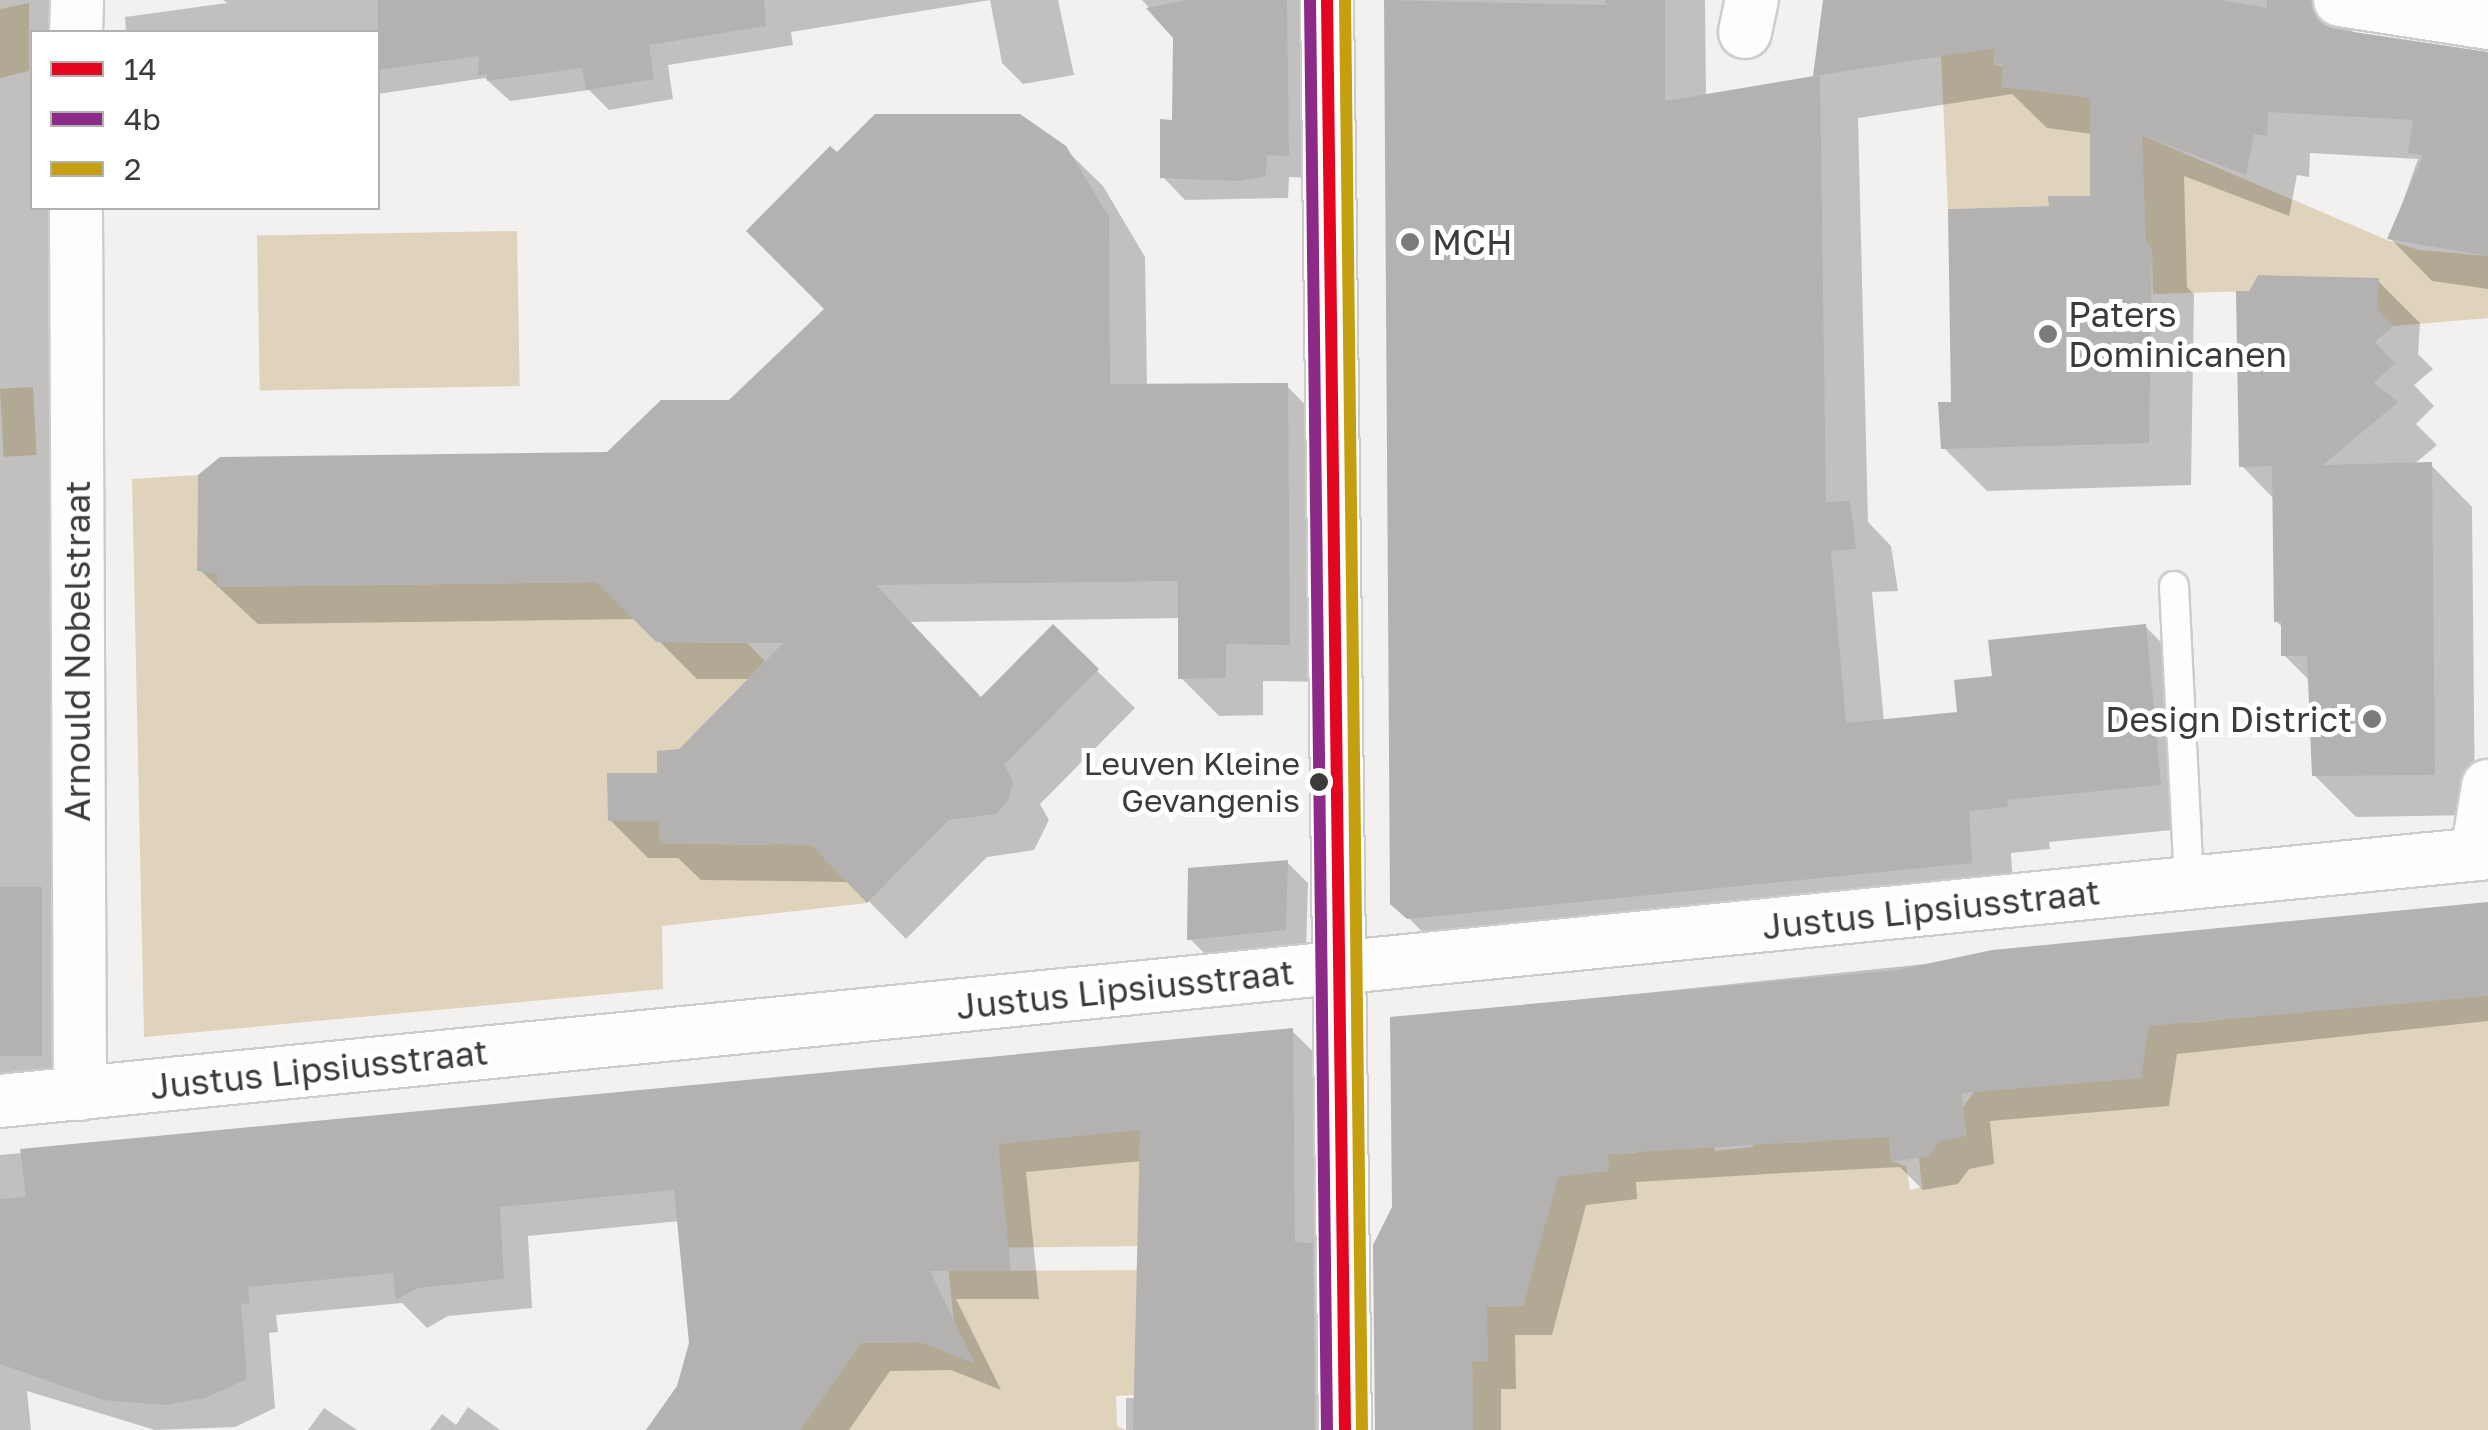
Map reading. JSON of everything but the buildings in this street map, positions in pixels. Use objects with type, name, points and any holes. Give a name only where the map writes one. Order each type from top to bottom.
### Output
[{"type":"street","points":[[76,30],[77,0]]},
{"type":"street","points":[[1328,0],[1345,1430]]},
{"type":"street","points":[[2340,0],[2488,23]]},
{"type":"street","name":"Arnould Nobelstraat","points":[[76,210],[80,1094]]},
{"type":"street","points":[[2483,854],[2488,786]]},
{"type":"street","name":"Justus Lipsiusstraat","points":[[0,1101],[2483,854]]},
{"type":"lane","points":[[2174,586],[2189,883]]},
{"type":"shaded area","points":[[29,3],[29,71],[0,78],[0,9]]},
{"type":"shaded area","points":[[1995,47],[1994,64],[2090,97],[2090,139],[2144,136],[2387,240],[2419,250],[2488,256],[2488,318],[2393,326],[2335,277],[2258,275],[2249,291],[2153,294],[2152,249],[2092,196],[2049,196],[2049,206],[1948,209],[1941,56]]},
{"type":"shaded area","points":[[517,231],[520,386],[260,391],[257,236]]},
{"type":"shaded area","points":[[33,387],[37,455],[4,457],[0,389]]},
{"type":"shaded area","points":[[198,475],[197,571],[217,574],[218,587],[597,582],[656,642],[747,643],[765,661],[679,749],[657,752],[660,843],[769,845],[769,791],[867,903],[662,926],[663,989],[144,1037],[132,479]]},
{"type":"shaded area","points":[[2488,990],[2488,1430],[1473,1430],[1472,1361],[1487,1307],[1523,1306],[1529,1280],[1525,1181],[1608,1154],[1636,1153],[1628,1082],[1713,1142],[1715,1151],[1753,1147],[1751,1134],[1784,1143],[1811,1142],[1887,1104],[1891,1161],[1906,1166],[1910,1190],[1922,1187],[1913,1103],[1966,1135],[1963,1107],[2001,1055],[2154,996],[2191,1023]]},
{"type":"shaded area","points":[[1166,1114],[1144,1246],[972,1248],[973,1271],[1157,1270],[1157,1394],[1116,1396],[1117,1426],[1126,1430],[800,1430],[861,1343],[920,1342],[950,1353],[954,1325],[937,1151],[1008,1246],[998,1144]]},
{"type":"transit line","name":"4b","points":[[1310,0],[1327,1430]]},
{"type":"transit line","name":"14","points":[[1327,0],[1345,1430]]},
{"type":"transit line","name":"2","points":[[1345,0],[1362,1430]]},
{"type":"place","name":"MCH","points":[[1410,242]]},
{"type":"place","name":"Paters Dominicanen","points":[[2048,334]]},
{"type":"place","name":"Design District","points":[[2372,719]]},
{"type":"place","name":"Leuven Kleine Gevangenis","points":[[1319,782]]}]
